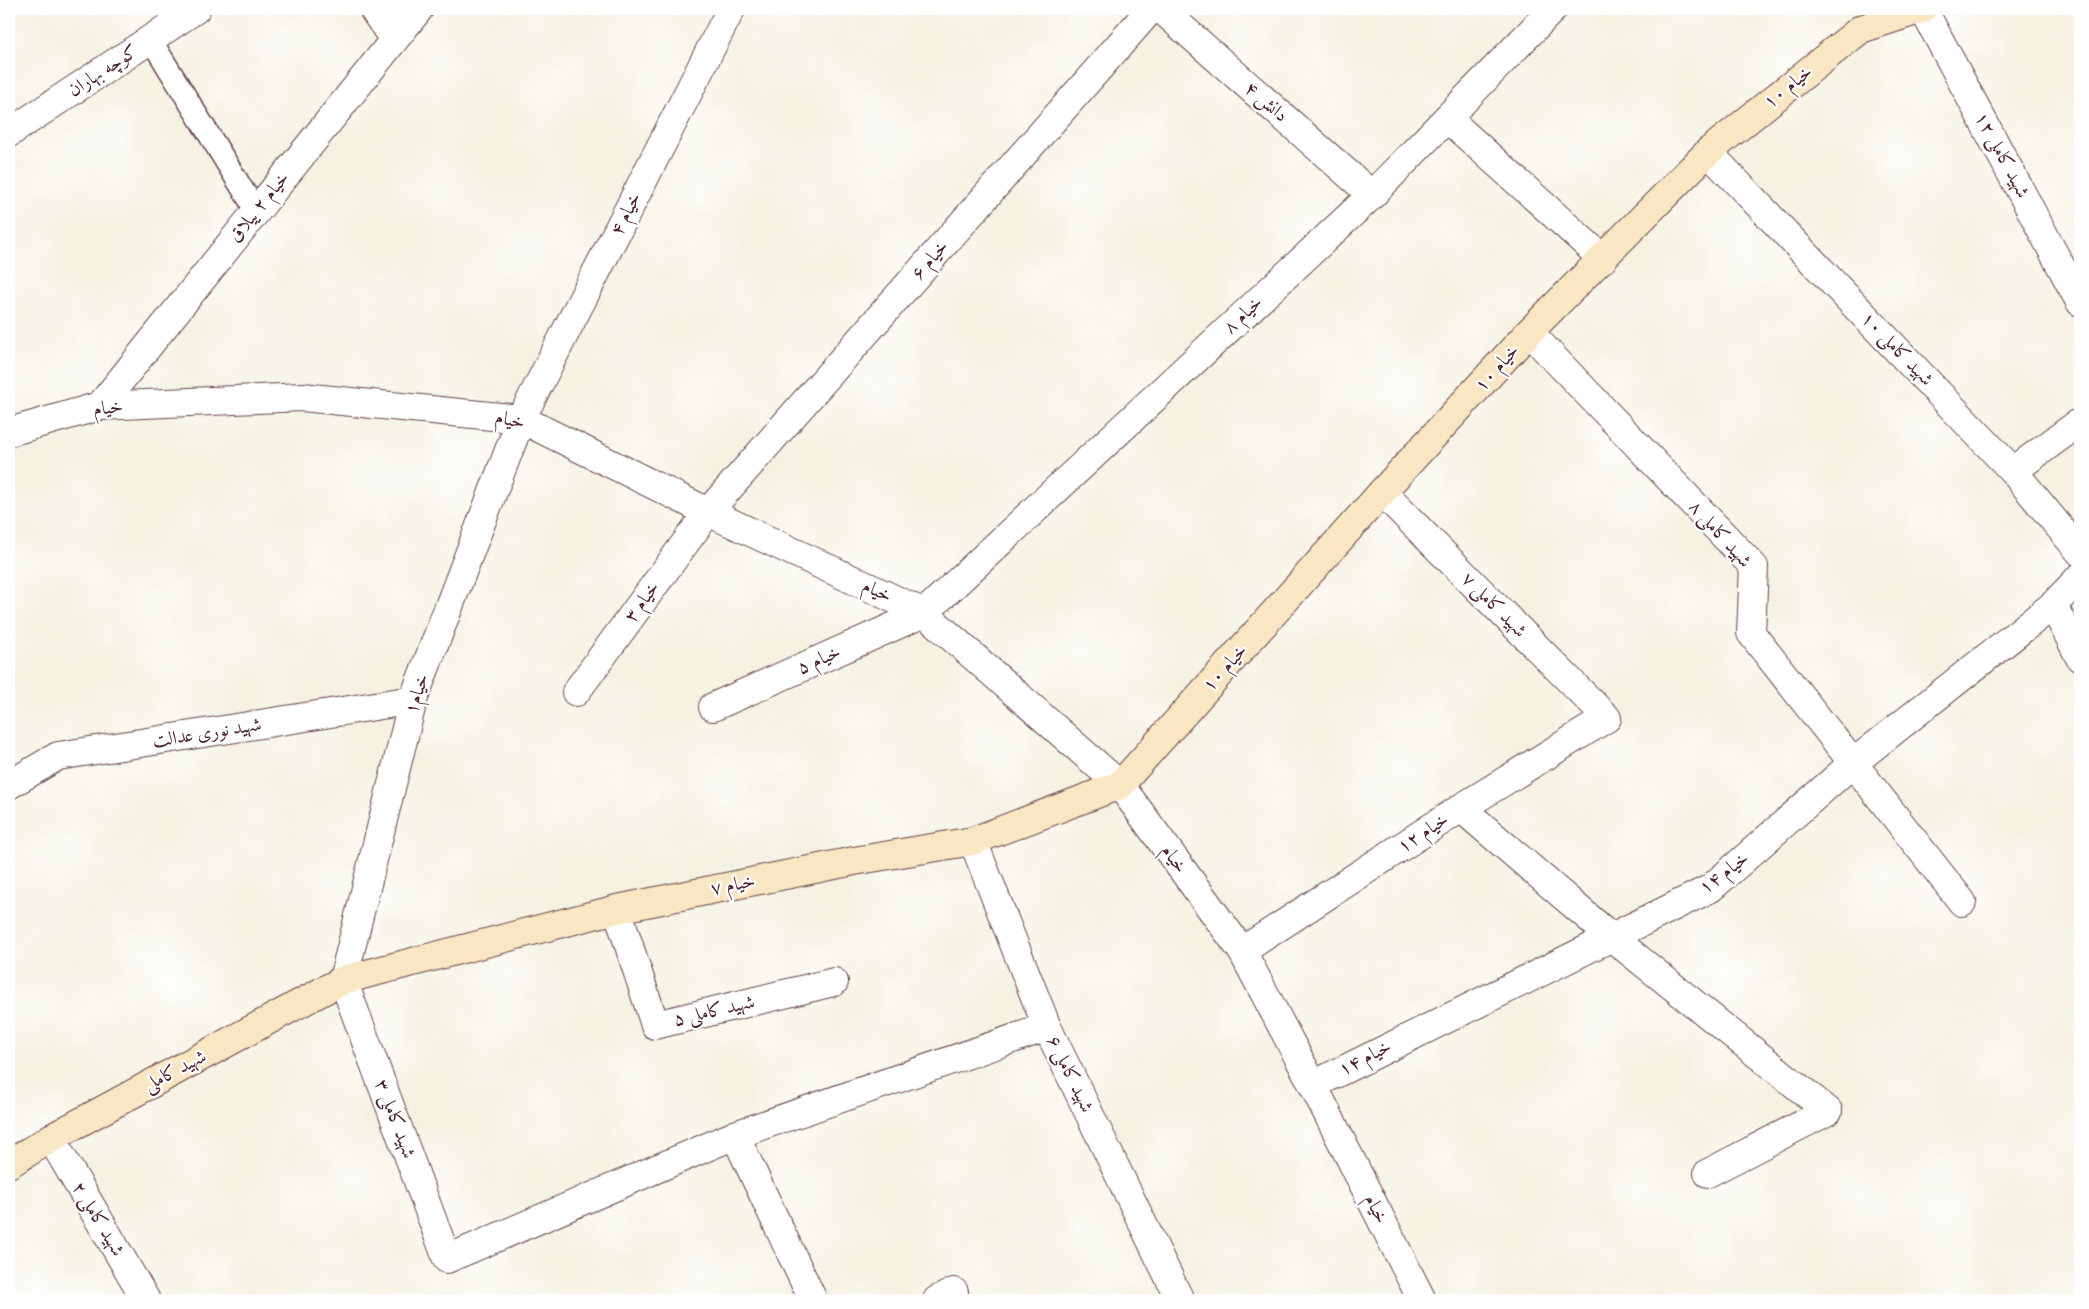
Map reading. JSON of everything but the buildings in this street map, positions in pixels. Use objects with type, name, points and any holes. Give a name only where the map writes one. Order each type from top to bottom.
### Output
[{"type":"street","name":"کوچه بهاران","points":[[9,133],[196,9]]},
{"type":"street","points":[[373,9],[394,40]]},
{"type":"street","name":"خیام ۲ ییلاق","points":[[100,406],[419,9]]},
{"type":"street","name":"خیام ۴","points":[[521,419],[731,9]]},
{"type":"street","name":"خیام ۶","points":[[708,512],[1151,9]]},
{"type":"street","name":"دانش ۴","points":[[1161,9],[1372,195]]},
{"type":"street","name":"خیام ۸","points":[[924,613],[1372,195],[1553,9]]},
{"type":"street","name":"خیام ۱۰","points":[[1120,785],[1382,492],[1529,332],[1708,152],[1861,29],[1922,9]]},
{"type":"street","name":"شهید کاملی ۱۲","points":[[1922,9],[2080,302]]},
{"type":"street","points":[[1447,118],[1603,259]]},
{"type":"street","name":"شهید کاملی ۱۰","points":[[1708,152],[2013,471],[2080,552]]},
{"type":"street","name":"شهید کاملی ۸","points":[[1529,332],[1754,567],[1752,633],[1962,902]]},
{"type":"street","name":"خیام","points":[[9,432],[100,406],[302,397],[521,419],[708,512],[924,613],[1120,785],[1242,952],[1313,1085],[1422,1300]]},
{"type":"street","name":"خیام۱","points":[[343,980],[413,700],[521,419]]},
{"type":"street","points":[[2013,471],[2080,422]]},
{"type":"street","name":"شهید کاملی ۷","points":[[1382,492],[1607,718]]},
{"type":"street","name":"خیام ۳","points":[[576,692],[708,512]]},
{"type":"street","name":"خیام ۱۴","points":[[1313,1085],[1610,936],[1711,888],[1853,763],[2053,605],[2080,577]]},
{"type":"street","points":[[2053,605],[2080,658]]},
{"type":"street","name":"خیام ۵","points":[[713,706],[924,613]]},
{"type":"street","name":"شهید نوری عدالت","points":[[9,785],[58,756],[413,700]]},
{"type":"street","name":"خیام ۱۲","points":[[1242,952],[1461,808],[1607,718]]},
{"type":"street","name":"خیام ۷","points":[[343,980],[617,909],[854,861],[973,841],[1120,785]]},
{"type":"street","points":[[1461,808],[1610,936],[1828,1111],[1708,1173]]},
{"type":"street","name":"شهید کاملی ۶","points":[[973,841],[1047,1026],[1180,1300]]},
{"type":"street","name":"شهید کاملی ۵","points":[[617,909],[655,1025],[834,982]]},
{"type":"street","name":"شهید کاملی","points":[[9,1164],[51,1138],[343,980]]},
{"type":"street","name":"شهید کاملی ۳","points":[[343,980],[447,1259],[735,1135]]},
{"type":"street","points":[[813,1300],[735,1135],[1047,1026]]},
{"type":"street","name":"شهید کاملی ۲","points":[[51,1138],[146,1300]]},
{"type":"lane","points":[[150,40],[256,212]]}]
